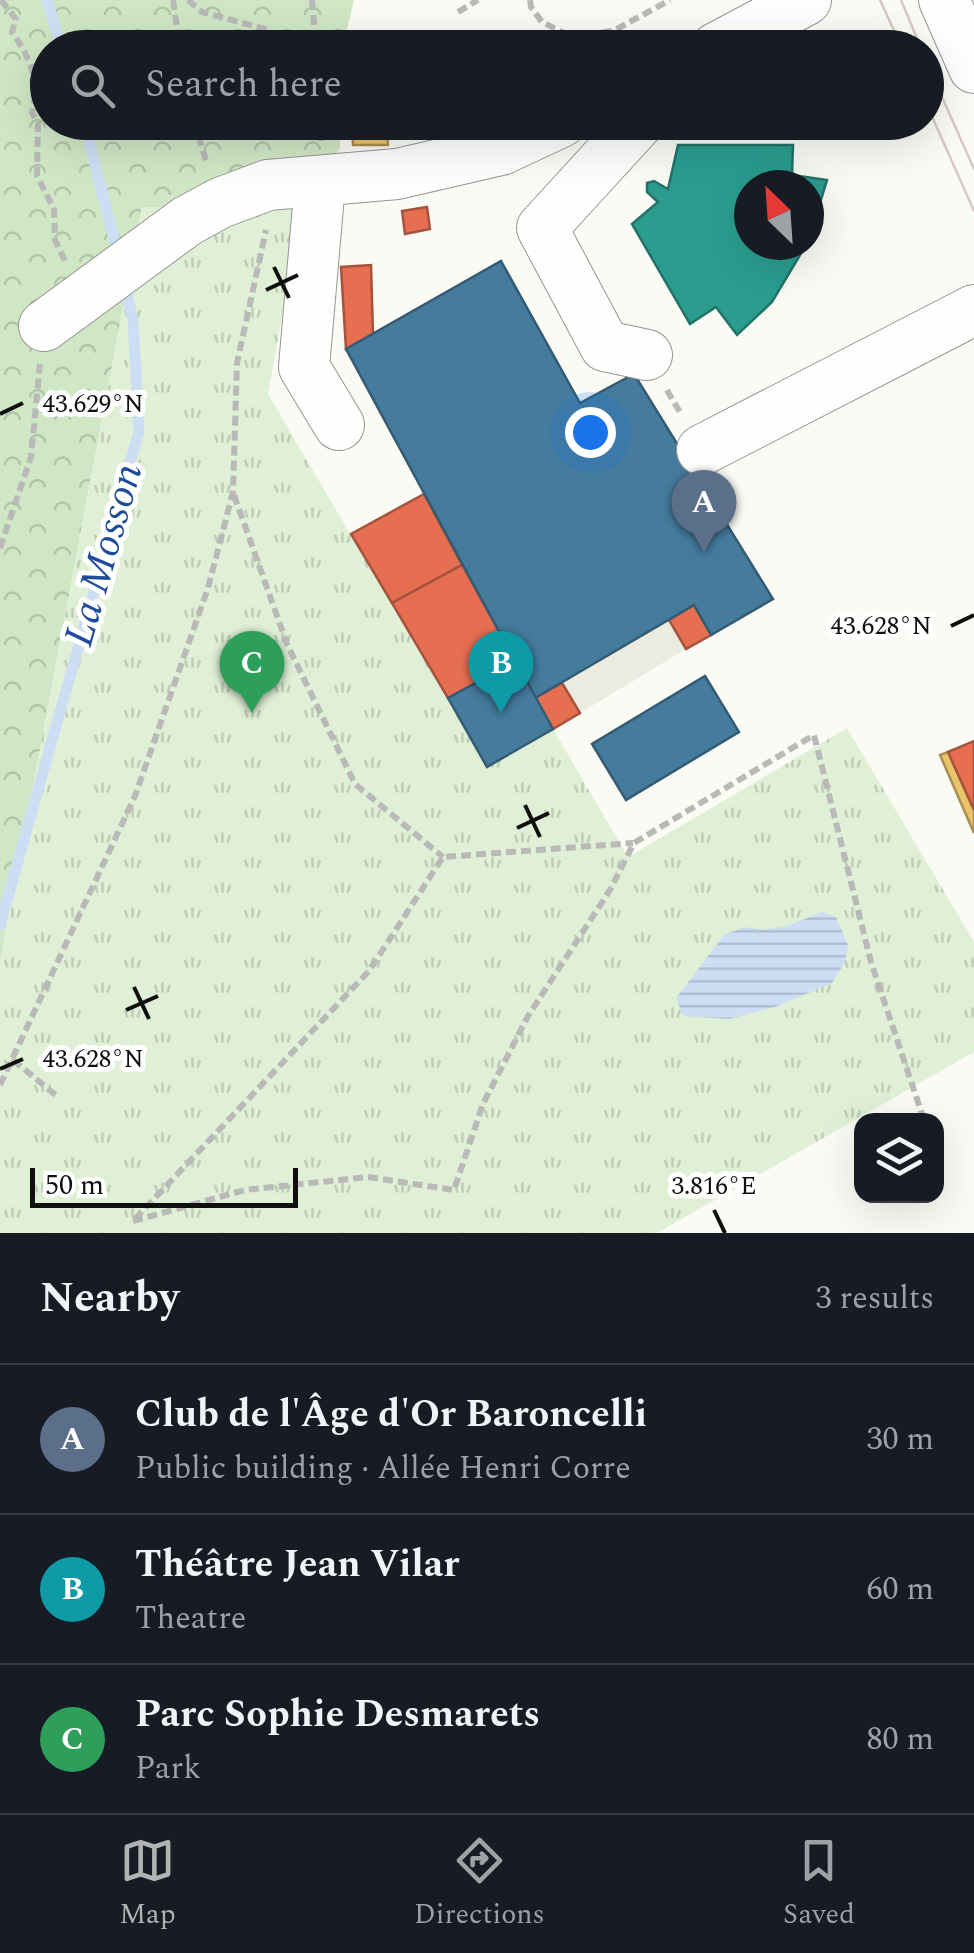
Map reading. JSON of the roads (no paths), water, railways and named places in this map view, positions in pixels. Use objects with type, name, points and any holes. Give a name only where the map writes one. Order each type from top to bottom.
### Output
[{"type":"street","points":[[750,30],[806,0]]},
{"type":"street","points":[[944,0],[974,68]]},
{"type":"street","points":[[44,326],[187,221],[220,203],[268,185],[397,174],[500,150],[522,140]]},
{"type":"street","points":[[623,140],[542,228],[604,346],[647,355]]},
{"type":"street","points":[[320,183],[304,367],[339,425]]},
{"type":"street","points":[[702,450],[974,310]]},
{"type":"water","points":[[822,912],[836,917],[848,945],[845,962],[832,983],[775,1007],[729,1019],[683,1016],[676,998],[725,934],[746,927],[762,930],[787,926]]},
{"type":"waterway","name":"La Mosson","points":[[47,0],[56,30]]},
{"type":"waterway","name":"La Mosson","points":[[89,140],[118,254]]},
{"type":"waterway","name":"La Mosson","points":[[0,925],[139,431],[133,320],[124,282]]},
{"type":"tram line","points":[[880,0],[894,30]]},
{"type":"tram line","points":[[901,0],[914,30]]},
{"type":"tram line","points":[[944,102],[974,169]]},
{"type":"tram line","points":[[942,140],[974,211]]},
{"type":"place","name":"Club de l'Âge d'Or Baroncelli","points":[[704,552]]},
{"type":"place","name":"Parc Sophie Desmarets","points":[[252,713]]},
{"type":"place","name":"Théâtre Jean Vilar","points":[[501,713]]}]
